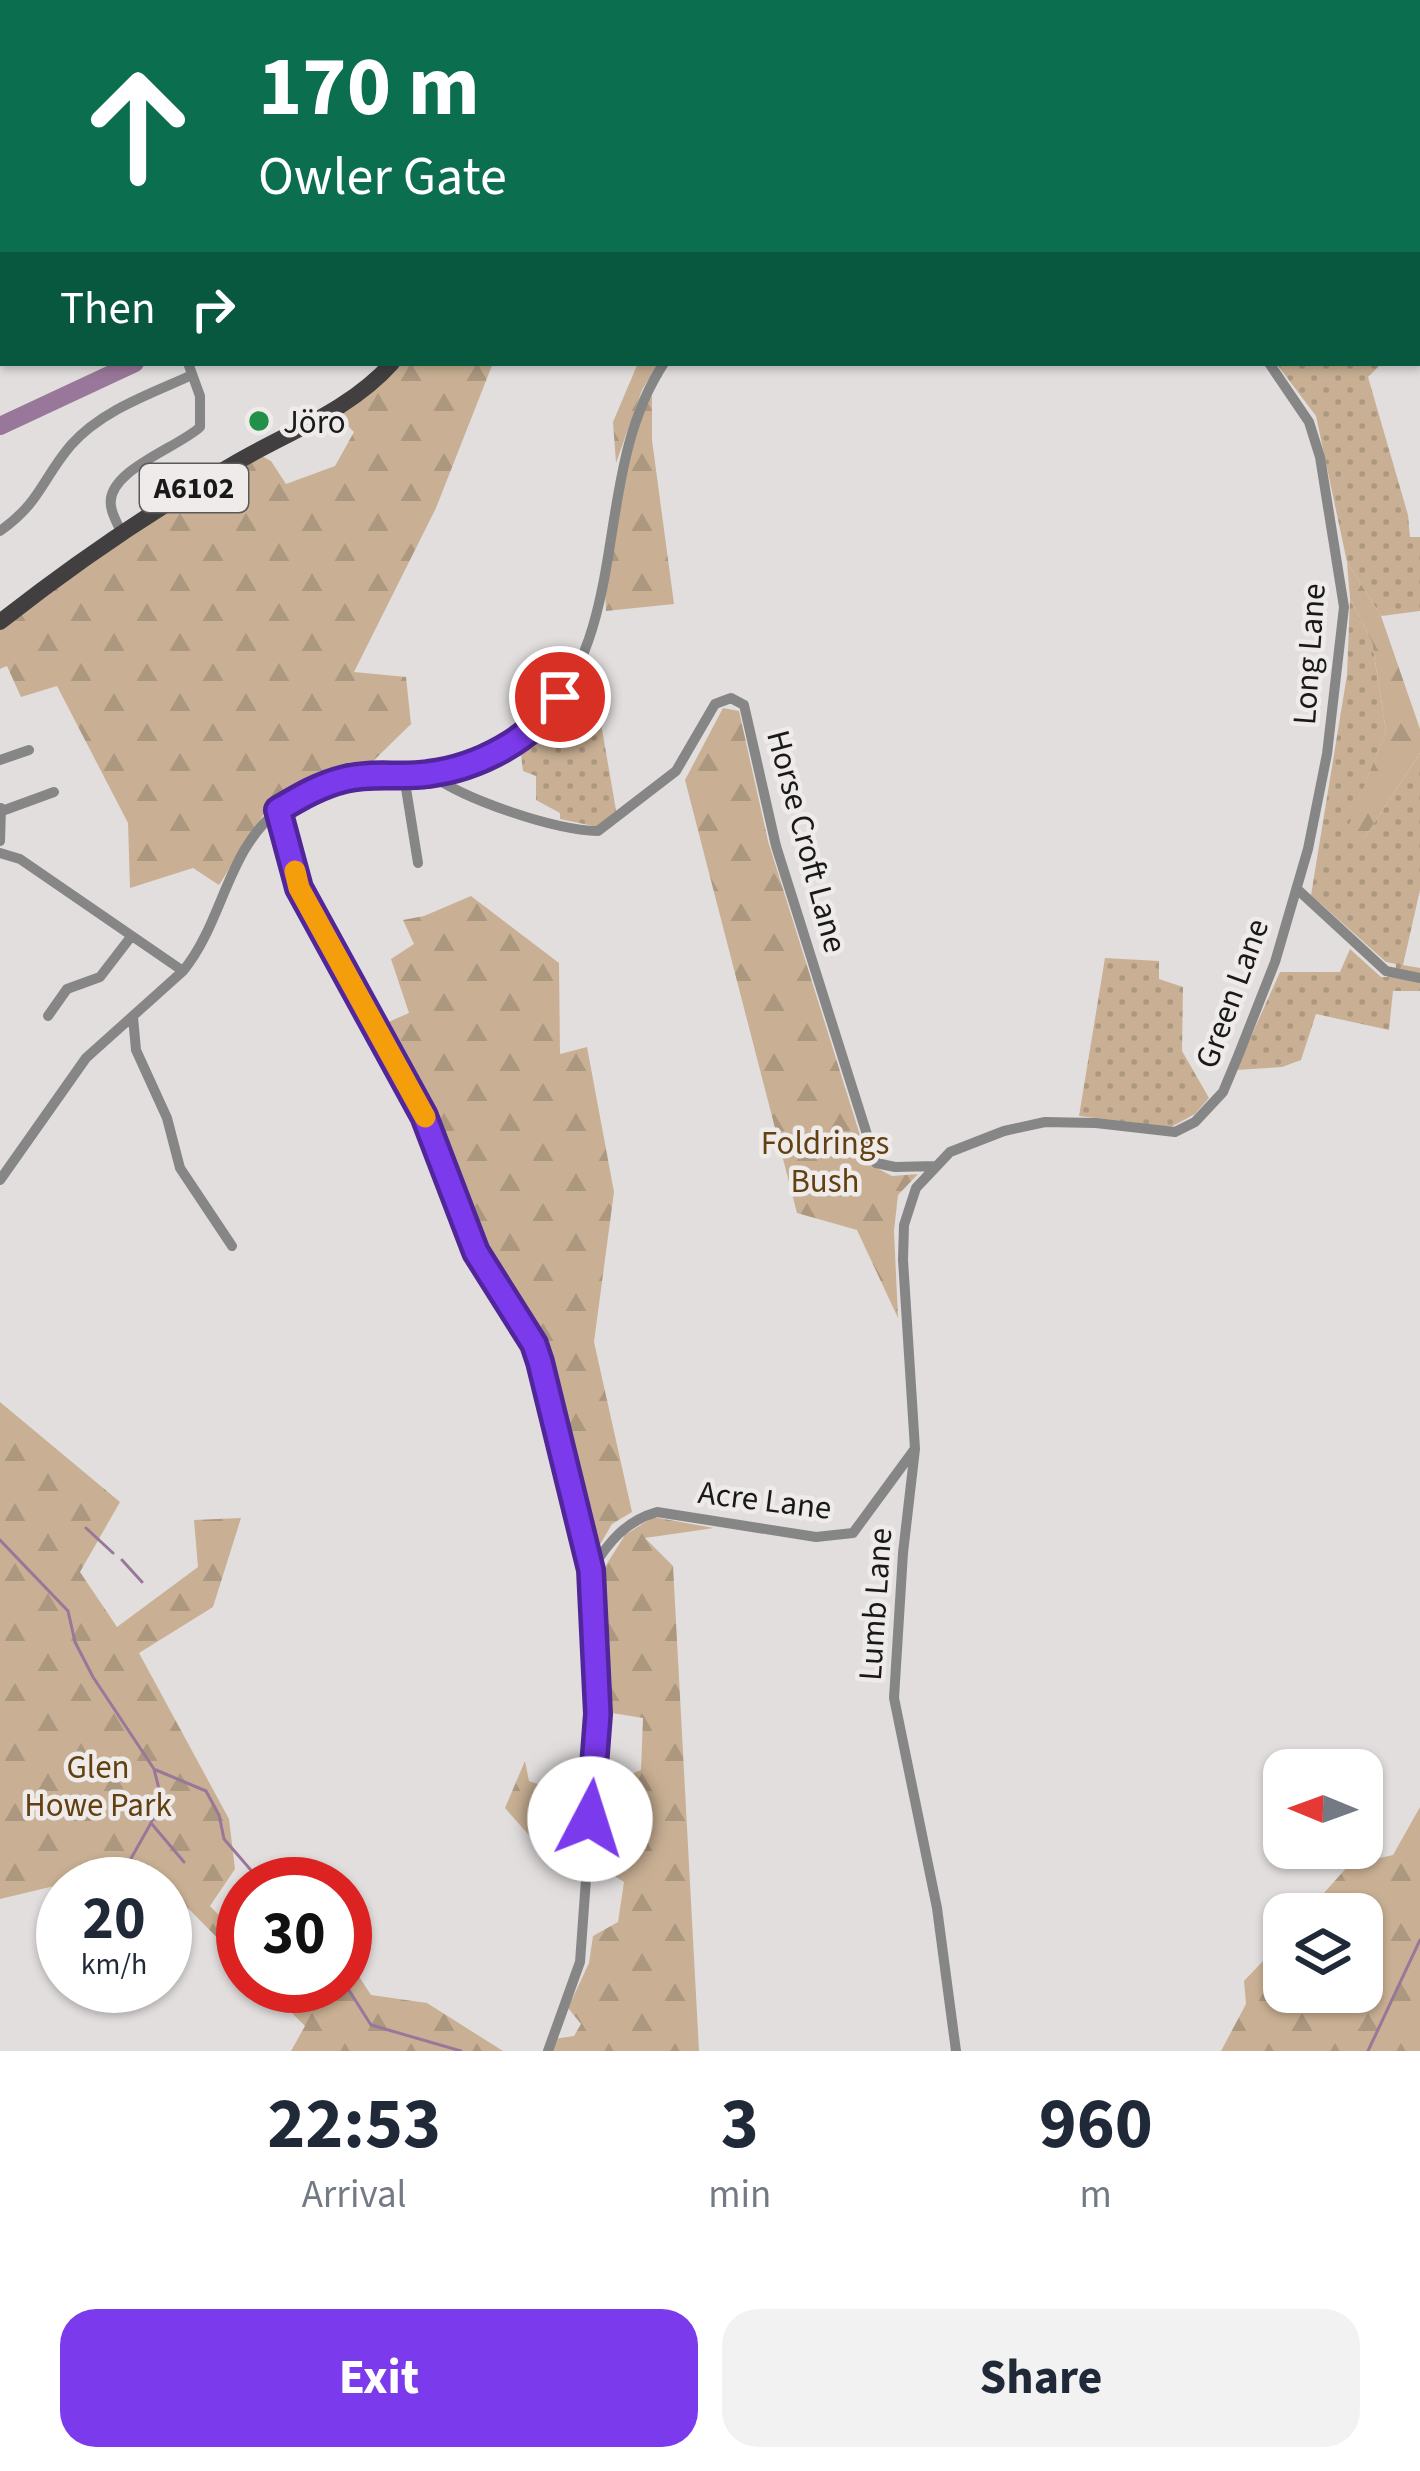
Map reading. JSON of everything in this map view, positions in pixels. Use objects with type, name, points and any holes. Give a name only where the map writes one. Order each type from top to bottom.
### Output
[{"type":"main road","name":"A6102","points":[[0,622],[80,559],[239,460],[320,421],[388,366]]},
{"type":"street","points":[[0,1180],[86,1058],[200,950],[226,885],[278,810],[311,790],[348,778],[430,774],[461,766],[524,736],[552,709],[595,627],[630,430],[662,366]]},
{"type":"street","name":"Long Lane","points":[[1271,366],[1309,422],[1320,457],[1344,608],[1327,754],[1297,889]]},
{"type":"street","points":[[0,531],[34,503],[70,446],[95,424],[190,368],[202,408],[200,427],[184,442],[122,477],[112,489],[110,506],[122,533]]},
{"type":"street","name":"Horse Croft Lane","points":[[430,774],[445,785],[511,809],[598,831],[676,771],[715,704],[731,698],[743,705],[776,846],[876,1163],[936,1166]]},
{"type":"street","points":[[0,760],[29,750]]},
{"type":"street","points":[[404,776],[418,862]]},
{"type":"street","points":[[0,841],[1,808],[54,792]]},
{"type":"street","points":[[278,810],[299,888],[424,1116],[476,1252],[534,1344],[591,1570],[598,1714],[580,1962],[548,2051]]},
{"type":"street","points":[[0,853],[20,859],[183,971]]},
{"type":"street","points":[[1297,889],[1386,971],[1420,978]]},
{"type":"street","name":"Green Lane","points":[[936,1166],[950,1152],[1004,1131],[1045,1122],[1175,1132],[1195,1121],[1223,1092],[1275,962],[1297,889]]},
{"type":"street","points":[[48,1016],[67,989],[100,977],[130,938]]},
{"type":"street","points":[[133,1017],[136,1050],[167,1118],[180,1168],[232,1246]]},
{"type":"street","name":"Lumb Lane","points":[[936,1166],[916,1188],[904,1225],[915,1449],[894,1698],[937,1908],[956,2051]]},
{"type":"street","name":"Acre Lane","points":[[591,1570],[620,1532],[637,1518],[657,1512],[816,1537],[853,1533],[915,1449]]},
{"type":"green space","points":[[396,366],[492,366],[436,508],[354,672],[406,677],[411,724],[364,770],[322,777],[267,809],[219,885],[193,868],[130,888],[128,823],[57,686],[21,697],[7,666],[0,669],[0,630],[85,564],[258,454],[271,461],[286,484],[335,466],[354,432],[336,414]]},
{"type":"green space","points":[[637,366],[657,366],[642,390],[616,463],[613,422]]},
{"type":"green space","points":[[1278,366],[1379,366],[1368,377],[1408,515],[1410,537],[1420,537],[1420,611],[1381,616],[1347,562],[1316,416]]},
{"type":"green space","points":[[652,395],[652,440],[674,604],[606,611],[605,589],[635,430]]},
{"type":"green space","points":[[1347,562],[1381,616],[1420,729],[1420,753],[1365,837],[1345,835],[1386,731],[1372,642],[1350,599]]},
{"type":"green space","points":[[1350,599],[1372,642],[1386,731],[1346,834],[1365,837],[1420,753],[1420,890],[1403,965],[1420,968],[1420,991],[1393,991],[1389,1030],[1316,1014],[1301,1060],[1282,1067],[1236,1070],[1280,972],[1340,972],[1350,949],[1381,977],[1395,977],[1396,964],[1386,962],[1311,895],[1347,675]]},
{"type":"green space","points":[[581,677],[599,712],[617,816],[598,827],[560,819],[560,813],[536,800],[536,776],[523,771],[521,754],[509,748],[551,719]]},
{"type":"green space","name":"Foldrings Bush","points":[[723,708],[739,711],[768,841],[869,1164],[892,1176],[918,1174],[898,1195],[894,1231],[898,1318],[857,1230],[797,1213],[685,780]]},
{"type":"green space","points":[[471,896],[559,963],[560,1054],[587,1047],[614,1192],[594,1342],[632,1512],[612,1524],[597,1550],[540,1343],[478,1240],[430,1109],[386,1023],[409,1013],[391,959],[414,944],[403,920]]},
{"type":"green space","points":[[1105,958],[1159,961],[1159,979],[1183,987],[1182,1051],[1209,1098],[1195,1114],[1171,1127],[1079,1116]]},
{"type":"green space","name":"Glen Howe Park","points":[[0,1402],[120,1502],[80,1572],[117,1627],[198,1567],[194,1520],[241,1518],[213,1607],[139,1653],[229,1819],[234,1857],[216,1857],[216,1897],[210,1906],[216,1912],[216,1937],[192,1912],[192,1857],[36,1857],[36,1890],[0,1899]]},
{"type":"green space","points":[[653,1517],[714,1528],[645,1538],[673,1566],[699,2051],[550,2051],[553,2039],[574,2036],[581,2024],[568,2008],[589,1963],[593,1936],[618,1922],[624,1882],[601,1867],[604,1842],[625,1840],[627,1822],[608,1819],[613,1782],[641,1770],[643,1718],[612,1713],[601,1573],[625,1535]]},
{"type":"green space","points":[[525,1761],[529,1781],[551,1786],[573,1780],[536,1843],[505,1808]]},
{"type":"green space","points":[[1420,1807],[1420,2051],[1221,2051],[1246,2004],[1244,1981],[1263,1961],[1263,2013],[1383,2013],[1383,1893],[1324,1893],[1345,1869],[1383,1869],[1383,1857],[1393,1855]]},
{"type":"green space","points":[[372,1995],[427,2003],[503,2051],[291,2051],[305,2026],[292,2013],[372,2013]]},
{"type":"waterway","points":[[0,426],[129,366]]},
{"type":"waterway","points":[[86,1528],[113,1553]]},
{"type":"waterway","points":[[0,1540],[68,1611],[75,1642],[93,1677],[154,1769],[161,1797],[151,1823],[180,1857]]},
{"type":"waterway","points":[[122,1560],[142,1582]]},
{"type":"waterway","points":[[156,1770],[206,1791],[219,1815],[224,1839],[240,1857]]},
{"type":"waterway","points":[[132,1857],[151,1823]]},
{"type":"waterway","points":[[1368,2051],[1420,1940]]},
{"type":"waterway","points":[[363,2013],[371,2025],[461,2051]]},
{"type":"slow traffic","points":[[295,871],[299,888],[425,1117]]},
{"type":"place","name":"Jöro","points":[[259,421]]},
{"type":"route","points":[[560,697],[524,736],[461,766],[430,774],[348,778],[311,790],[278,810],[299,888],[424,1116],[476,1252],[534,1344],[540,1362],[591,1570],[598,1714],[590,1819]]}]
